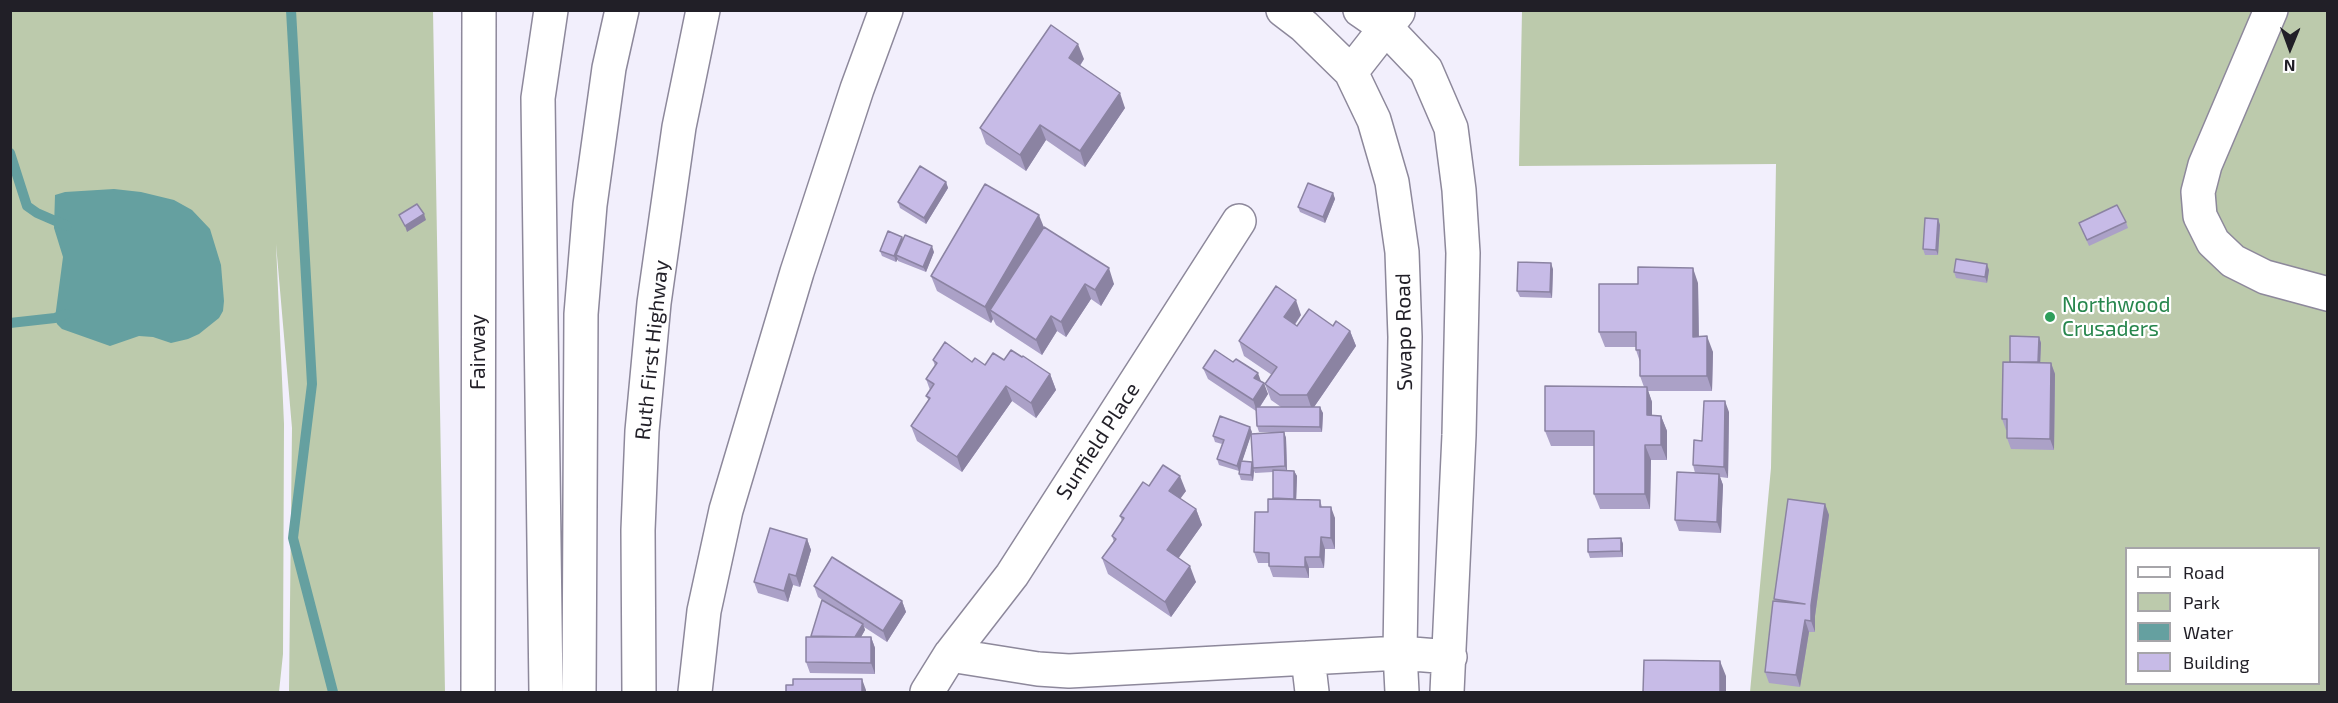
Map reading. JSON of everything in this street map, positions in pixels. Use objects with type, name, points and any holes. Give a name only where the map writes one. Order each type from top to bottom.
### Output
[{"type":"main road","name":"Fairway","points":[[478,693],[479,10]]},
{"type":"main road","points":[[546,693],[538,98],[551,10]]},
{"type":"main road","points":[[579,693],[581,314],[591,194],[609,68],[622,10]]},
{"type":"main road","name":"Ruth First Highway","points":[[639,693],[638,530],[642,431],[654,303],[679,127],[703,10]]},
{"type":"main road","points":[[695,693],[704,610],[726,510],[797,272],[857,89],[886,10]]},
{"type":"main road","name":"Swapo Road","points":[[1283,10],[1305,27],[1351,72],[1374,120],[1392,182],[1402,252],[1405,337],[1400,653],[1402,693]]},
{"type":"main road","points":[[2271,10],[2205,165],[2198,192],[2200,216],[2213,242],[2233,261],[2265,276],[2328,294]]},
{"type":"main road","points":[[1351,72],[1381,16],[1426,70],[1451,128],[1460,190],[1462,276],[1447,693]]},
{"type":"main road","name":"Sunfield Place","points":[[927,693],[950,655],[1012,576],[1239,221]]},
{"type":"main road","points":[[950,655],[1038,681],[1069,671],[1400,653],[1450,657]]},
{"type":"main road","points":[[1308,658],[1312,693]]},
{"type":"green space","points":[[11,11],[433,11],[445,692],[289,692],[292,428],[276,244],[284,424],[283,654],[279,692],[11,692]]},
{"type":"green space","name":"Northwood Crusaders","points":[[1522,11],[2327,11],[2327,692],[1750,692],[1771,468],[1776,164],[1519,166]]},
{"type":"water","points":[[114,189],[141,192],[174,200],[192,210],[210,229],[221,265],[223,311],[219,318],[199,334],[171,343],[153,337],[139,336],[110,346],[62,329],[57,324],[55,318],[63,257],[54,228],[55,195],[65,192]]},
{"type":"building","points":[[1051,25],[1078,44],[1069,58],[1120,93],[1080,151],[1040,125],[1020,155],[980,128]]},
{"type":"building","points":[[920,166],[946,182],[924,218],[898,202]]},
{"type":"building","points":[[1308,183],[1333,193],[1323,217],[1298,207]]},
{"type":"building","points":[[985,184],[1039,215],[985,307],[931,276]]},
{"type":"building","points":[[417,204],[424,214],[405,226],[399,215]]},
{"type":"building","points":[[2117,205],[2126,222],[2087,240],[2079,223]]},
{"type":"building","points":[[1925,218],[1938,219],[1936,250],[1923,249]]},
{"type":"building","points":[[1044,227],[1109,268],[1095,290],[1085,284],[1061,322],[1051,316],[1036,340],[990,310]]},
{"type":"building","points":[[888,231],[902,237],[894,256],[880,251]]},
{"type":"building","points":[[905,235],[932,246],[923,267],[896,255]]},
{"type":"building","points":[[1956,259],[1987,264],[1985,277],[1954,272]]},
{"type":"building","points":[[1518,262],[1551,263],[1550,292],[1517,291]]},
{"type":"building","points":[[1638,267],[1693,268],[1693,337],[1707,336],[1707,376],[1640,376],[1640,350],[1636,350],[1636,332],[1599,332],[1599,284],[1638,284]]},
{"type":"building","points":[[1276,286],[1296,300],[1284,317],[1297,326],[1309,309],[1333,326],[1336,321],[1350,331],[1307,395],[1280,395],[1265,384],[1277,367],[1239,341]]},
{"type":"building","points":[[2010,336],[2039,337],[2038,362],[2010,362]]},
{"type":"building","points":[[945,342],[972,362],[975,358],[985,365],[993,353],[1004,360],[1011,350],[1050,374],[1031,403],[1006,386],[957,457],[911,426],[930,398],[926,396],[934,384],[926,379],[937,363],[933,360]]},
{"type":"building","points":[[1215,350],[1233,362],[1236,359],[1258,373],[1254,378],[1264,383],[1253,400],[1203,368]]},
{"type":"building","points":[[2003,362],[2051,363],[2050,439],[2007,438],[2007,419],[2002,419]]},
{"type":"building","points":[[1545,386],[1647,387],[1647,415],[1661,416],[1661,445],[1645,445],[1645,494],[1594,494],[1594,431],[1545,431]]},
{"type":"building","points":[[1704,401],[1725,401],[1724,467],[1693,465],[1694,440],[1702,441]]},
{"type":"building","points":[[1256,407],[1320,407],[1320,427],[1257,426]]},
{"type":"building","points":[[1220,416],[1250,427],[1237,466],[1217,459],[1224,440],[1213,436]]},
{"type":"building","points":[[1284,432],[1285,466],[1253,468],[1251,434]]},
{"type":"building","points":[[1241,461],[1252,462],[1251,475],[1239,474]]},
{"type":"building","points":[[1163,465],[1180,476],[1169,491],[1196,509],[1167,550],[1190,566],[1165,602],[1102,558],[1116,539],[1112,536],[1124,518],[1120,516],[1143,482],[1149,486]]},
{"type":"building","points":[[1273,470],[1294,471],[1294,499],[1273,498]]},
{"type":"building","points":[[1677,472],[1719,474],[1717,522],[1675,520]]},
{"type":"building","points":[[1268,499],[1320,500],[1320,507],[1331,507],[1331,538],[1321,537],[1320,557],[1305,557],[1305,567],[1269,566],[1269,553],[1254,552],[1255,512],[1268,512]]},
{"type":"building","points":[[1788,499],[1825,504],[1811,605],[1811,621],[1805,620],[1796,675],[1765,672],[1773,601],[1805,604],[1774,599]]},
{"type":"building","points":[[770,528],[807,539],[796,576],[789,574],[784,591],[754,582]]},
{"type":"building","points":[[1621,538],[1621,551],[1588,552],[1588,539]]},
{"type":"building","points":[[832,557],[902,601],[883,631],[814,586]]},
{"type":"building","points":[[822,600],[863,624],[855,637],[811,636]]},
{"type":"building","points":[[806,637],[871,637],[871,663],[806,662]]},
{"type":"building","points":[[1644,660],[1720,661],[1720,693],[1643,692]]},
{"type":"building","points":[[793,679],[862,679],[862,693],[786,693],[786,685],[793,685]]},
{"type":"waterway","points":[[291,10],[312,384],[293,538],[333,692]]},
{"type":"waterway","points":[[10,153],[27,206],[67,226]]},
{"type":"waterway","points":[[10,323],[55,318],[66,314]]},
{"type":"place","name":"Northwood Crusaders","points":[[2050,317]]}]
